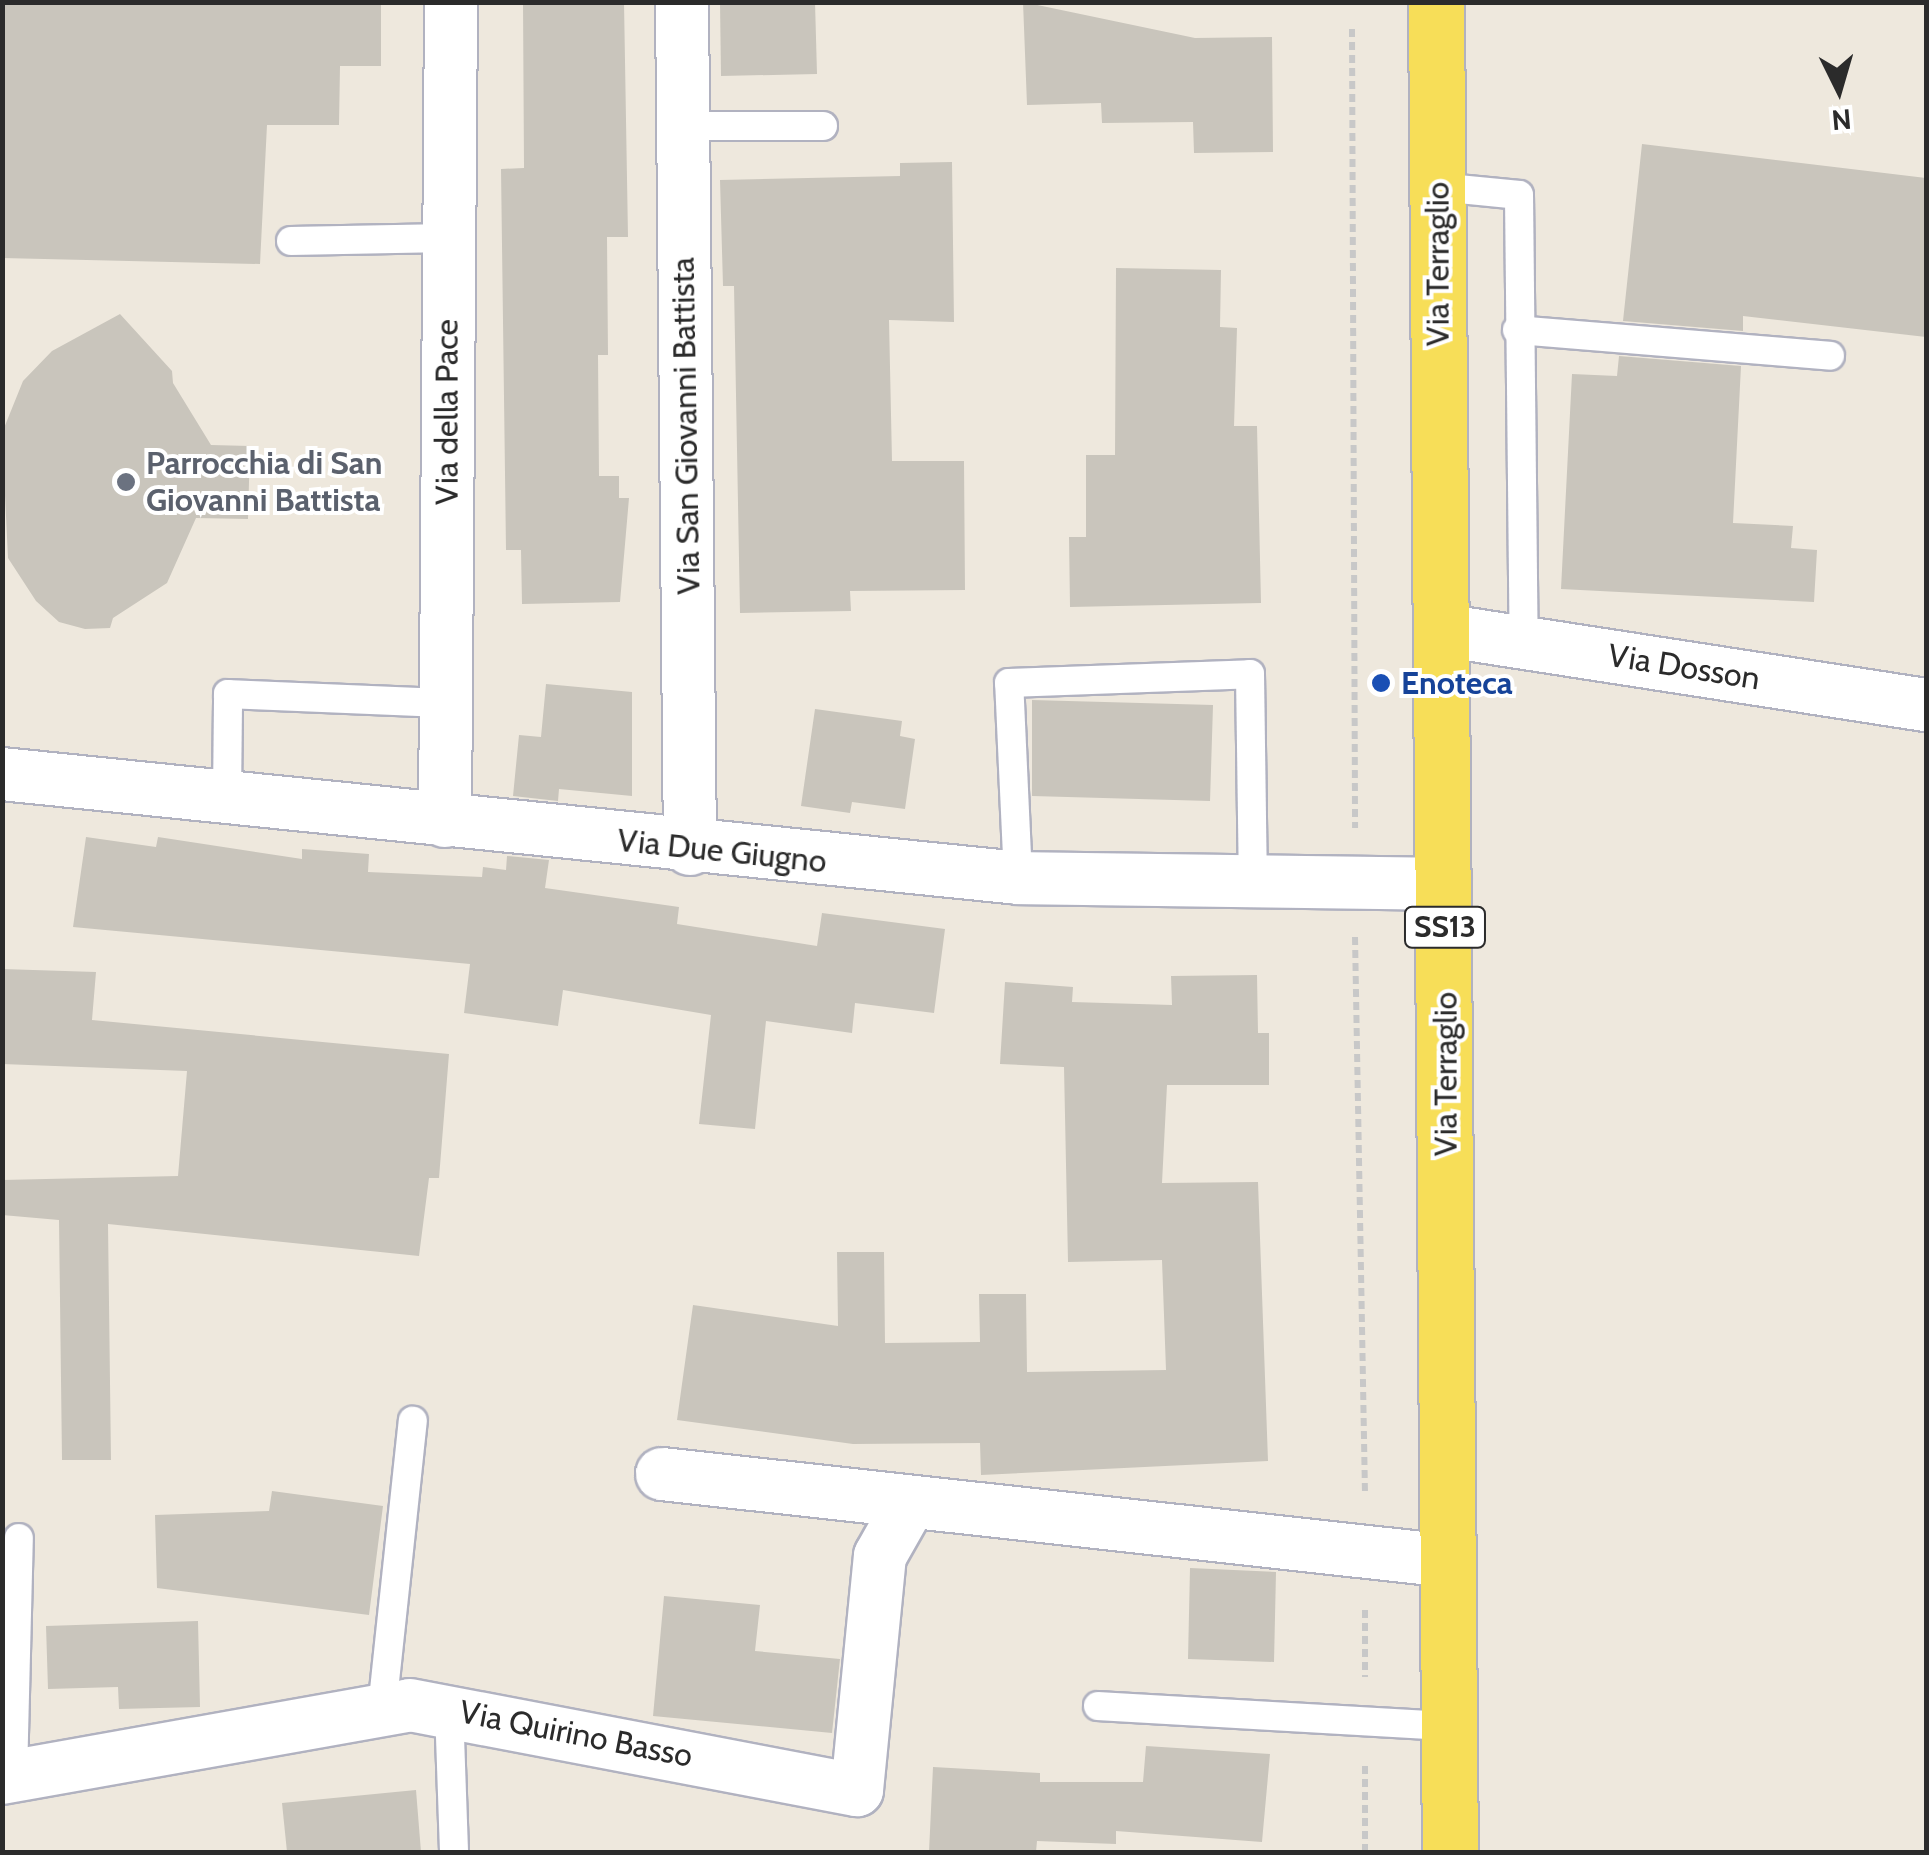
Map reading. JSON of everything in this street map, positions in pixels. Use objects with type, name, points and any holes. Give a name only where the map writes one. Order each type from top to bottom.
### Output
[{"type":"main road","name":"Via Terraglio","points":[[1429,4],[1438,188],[1450,1852]]},
{"type":"street","name":"Via della Pace","points":[[446,821],[451,2]]},
{"type":"street","name":"Via San Giovanni Battista","points":[[682,2],[690,850]]},
{"type":"street","name":"Via Dosson","points":[[1440,630],[1926,705]]},
{"type":"street","name":"Via Due Giugno","points":[[2,774],[690,850],[1018,878],[1445,884]]},
{"type":"street","points":[[662,1474],[1449,1560]]},
{"type":"street","name":"Via Quirino Basso","points":[[8,1777],[382,1709],[448,1708],[857,1790],[880,1556],[910,1502]]},
{"type":"lane","points":[[683,126],[823,126]]},
{"type":"lane","points":[[1438,188],[1519,195],[1517,330],[1524,642]]},
{"type":"lane","points":[[291,241],[447,238]]},
{"type":"lane","points":[[1517,330],[1830,356]]},
{"type":"lane","points":[[1018,878],[1010,682],[1250,674],[1252,880]]},
{"type":"lane","points":[[227,798],[228,694],[447,703]]},
{"type":"lane","points":[[382,1709],[413,1421]]},
{"type":"lane","points":[[8,1777],[19,1538]]},
{"type":"lane","points":[[1098,1706],[1449,1726]]},
{"type":"lane","points":[[448,1708],[454,1852]]},
{"type":"path","points":[[1352,30],[1355,833]]},
{"type":"path","points":[[1355,921],[1366,1509]]},
{"type":"building","points":[[2,2],[381,2],[381,66],[340,66],[339,125],[267,125],[260,264],[2,258]]},
{"type":"building","points":[[523,2],[624,2],[628,237],[607,237],[608,355],[598,355],[599,476],[619,476],[619,498],[629,498],[620,602],[522,604],[521,550],[506,550],[501,169],[524,168]]},
{"type":"building","points":[[720,2],[815,2],[817,74],[721,76]]},
{"type":"building","points":[[1023,2],[1195,38],[1272,37],[1273,152],[1194,153],[1193,122],[1102,123],[1101,103],[1027,105]]},
{"type":"building","points":[[1642,144],[1926,178],[1926,337],[1743,316],[1743,331],[1623,321]]},
{"type":"building","points":[[952,162],[954,322],[889,320],[892,461],[964,461],[965,590],[850,591],[851,611],[740,613],[734,286],[723,286],[720,180],[900,176],[900,163]]},
{"type":"building","points":[[1116,268],[1221,270],[1220,327],[1237,328],[1234,426],[1257,426],[1261,603],[1070,607],[1069,537],[1086,537],[1086,455],[1115,455]]},
{"type":"building","name":"Parrocchia di San Giovanni Battista","points":[[120,314],[172,371],[173,383],[211,445],[250,446],[248,519],[196,518],[167,583],[113,618],[110,628],[85,629],[59,622],[36,601],[8,558],[2,433],[23,381],[52,351]]},
{"type":"building","points":[[1619,356],[1741,366],[1733,523],[1793,526],[1791,548],[1817,550],[1814,602],[1561,589],[1572,374],[1617,376]]},
{"type":"building","points":[[546,684],[632,692],[632,796],[559,789],[558,801],[513,796],[519,735],[541,737]]},
{"type":"building","points":[[1032,700],[1213,705],[1210,801],[1032,796]]},
{"type":"building","points":[[815,709],[902,721],[900,736],[915,739],[905,809],[852,802],[850,813],[801,806]]},
{"type":"building","points":[[86,837],[156,847],[158,837],[302,859],[302,849],[369,854],[368,872],[482,877],[483,867],[506,870],[507,856],[549,860],[545,888],[679,907],[677,924],[817,946],[822,913],[945,929],[934,1013],[855,1003],[852,1033],[766,1021],[755,1129],[699,1124],[711,1015],[563,990],[558,1026],[464,1013],[470,964],[73,927]]},
{"type":"building","points":[[2,969],[96,972],[92,1020],[449,1054],[439,1178],[429,1178],[419,1256],[108,1224],[111,1460],[62,1460],[59,1220],[2,1215],[2,1180],[178,1176],[187,1071],[2,1064]]},
{"type":"building","points":[[1257,975],[1258,1033],[1269,1033],[1269,1085],[1167,1085],[1162,1183],[1258,1182],[1268,1461],[981,1475],[980,1443],[853,1444],[677,1420],[693,1305],[838,1326],[837,1252],[884,1252],[885,1343],[980,1342],[979,1294],[1026,1294],[1027,1372],[1166,1370],[1162,1260],[1068,1262],[1064,1067],[1000,1064],[1005,982],[1073,987],[1072,1002],[1172,1005],[1171,976]]},
{"type":"building","points":[[272,1491],[383,1506],[369,1615],[157,1588],[155,1515],[269,1511]]},
{"type":"building","points":[[1190,1568],[1276,1572],[1274,1662],[1188,1659]]},
{"type":"building","points":[[664,1596],[760,1605],[755,1651],[840,1659],[832,1733],[653,1716]]},
{"type":"building","points":[[198,1621],[200,1707],[119,1709],[118,1687],[48,1689],[46,1626]]},
{"type":"building","points":[[1146,1746],[1270,1754],[1262,1842],[1116,1831],[1116,1844],[1037,1841],[1036,1852],[929,1852],[933,1767],[1040,1773],[1040,1782],[1143,1782]]},
{"type":"building","points":[[416,1790],[421,1852],[287,1852],[282,1803]]},
{"type":"place","name":"Parrocchia di San Giovanni Battista","points":[[126,482]]},
{"type":"place","name":"Enoteca","points":[[1381,683]]}]
